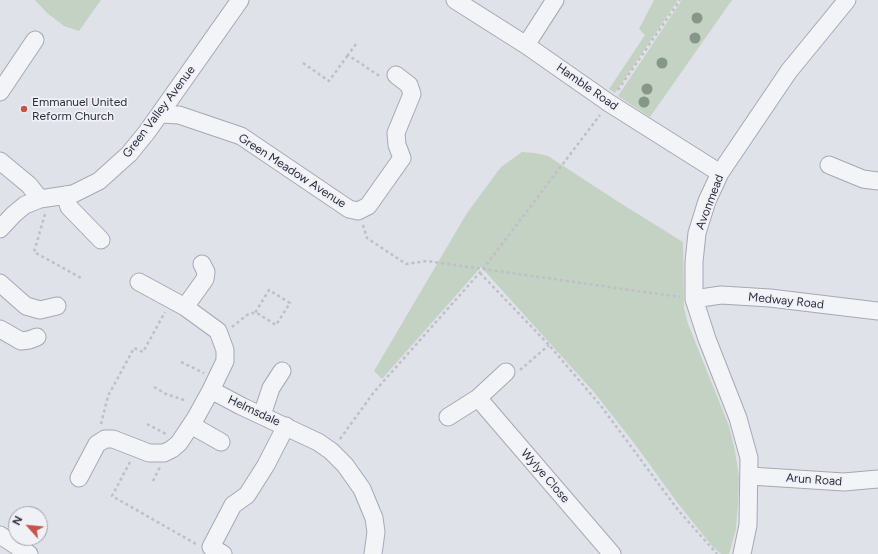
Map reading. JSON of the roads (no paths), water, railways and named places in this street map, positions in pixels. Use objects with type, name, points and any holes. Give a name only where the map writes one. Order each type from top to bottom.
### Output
[{"type":"street","name":"Green Valley Avenue","points":[[0,229],[25,205],[41,199],[65,196],[83,190],[113,171],[129,154],[161,114],[240,0]]},
{"type":"street","name":"Hamble Road","points":[[455,0],[526,45],[609,103],[720,173]]},
{"type":"street","points":[[526,45],[555,0]]},
{"type":"street","name":"Avonmead","points":[[742,554],[748,525],[750,476],[749,458],[738,418],[717,369],[694,299],[694,262],[697,233],[707,201],[720,173],[789,71],[846,0]]},
{"type":"street","points":[[0,92],[35,40]]},
{"type":"street","name":"Green Meadow Avenue","points":[[161,114],[179,115],[241,136],[349,209],[358,211],[368,206],[402,158],[397,145],[396,133],[412,94],[409,85],[396,75]]},
{"type":"street","points":[[0,161],[29,185],[41,199]]},
{"type":"street","points":[[829,165],[862,179],[878,181]]},
{"type":"street","points":[[65,196],[69,207],[101,240]]},
{"type":"street","points":[[179,303],[205,279],[206,272],[202,264]]},
{"type":"street","points":[[79,478],[101,441],[113,439],[149,453],[164,453],[180,441],[201,409],[224,361],[225,350],[221,337],[213,326],[179,303],[139,282]]},
{"type":"street","points":[[0,283],[26,306],[40,310],[57,306]]},
{"type":"street","name":"Medway Road","points":[[694,299],[721,295],[770,298],[878,312]]},
{"type":"street","points":[[0,329],[21,341],[36,337]]},
{"type":"street","points":[[262,415],[272,388],[282,371]]},
{"type":"street","points":[[448,417],[478,398],[506,372]]},
{"type":"street","name":"Helmsdale","points":[[213,384],[262,415],[318,442],[331,451],[353,475],[362,489],[370,507],[376,532],[373,554]]},
{"type":"street","name":"Wylye Close","points":[[478,398],[612,554]]},
{"type":"street","points":[[191,425],[220,442]]},
{"type":"street","points":[[217,550],[233,505],[247,495],[266,465],[286,426]]},
{"type":"street","name":"Arun Road","points":[[750,476],[844,482],[878,479]]},
{"type":"street","points":[[0,535],[29,554]]},
{"type":"place","name":"Emmanuel United Reform Church","points":[[24,109]]}]
